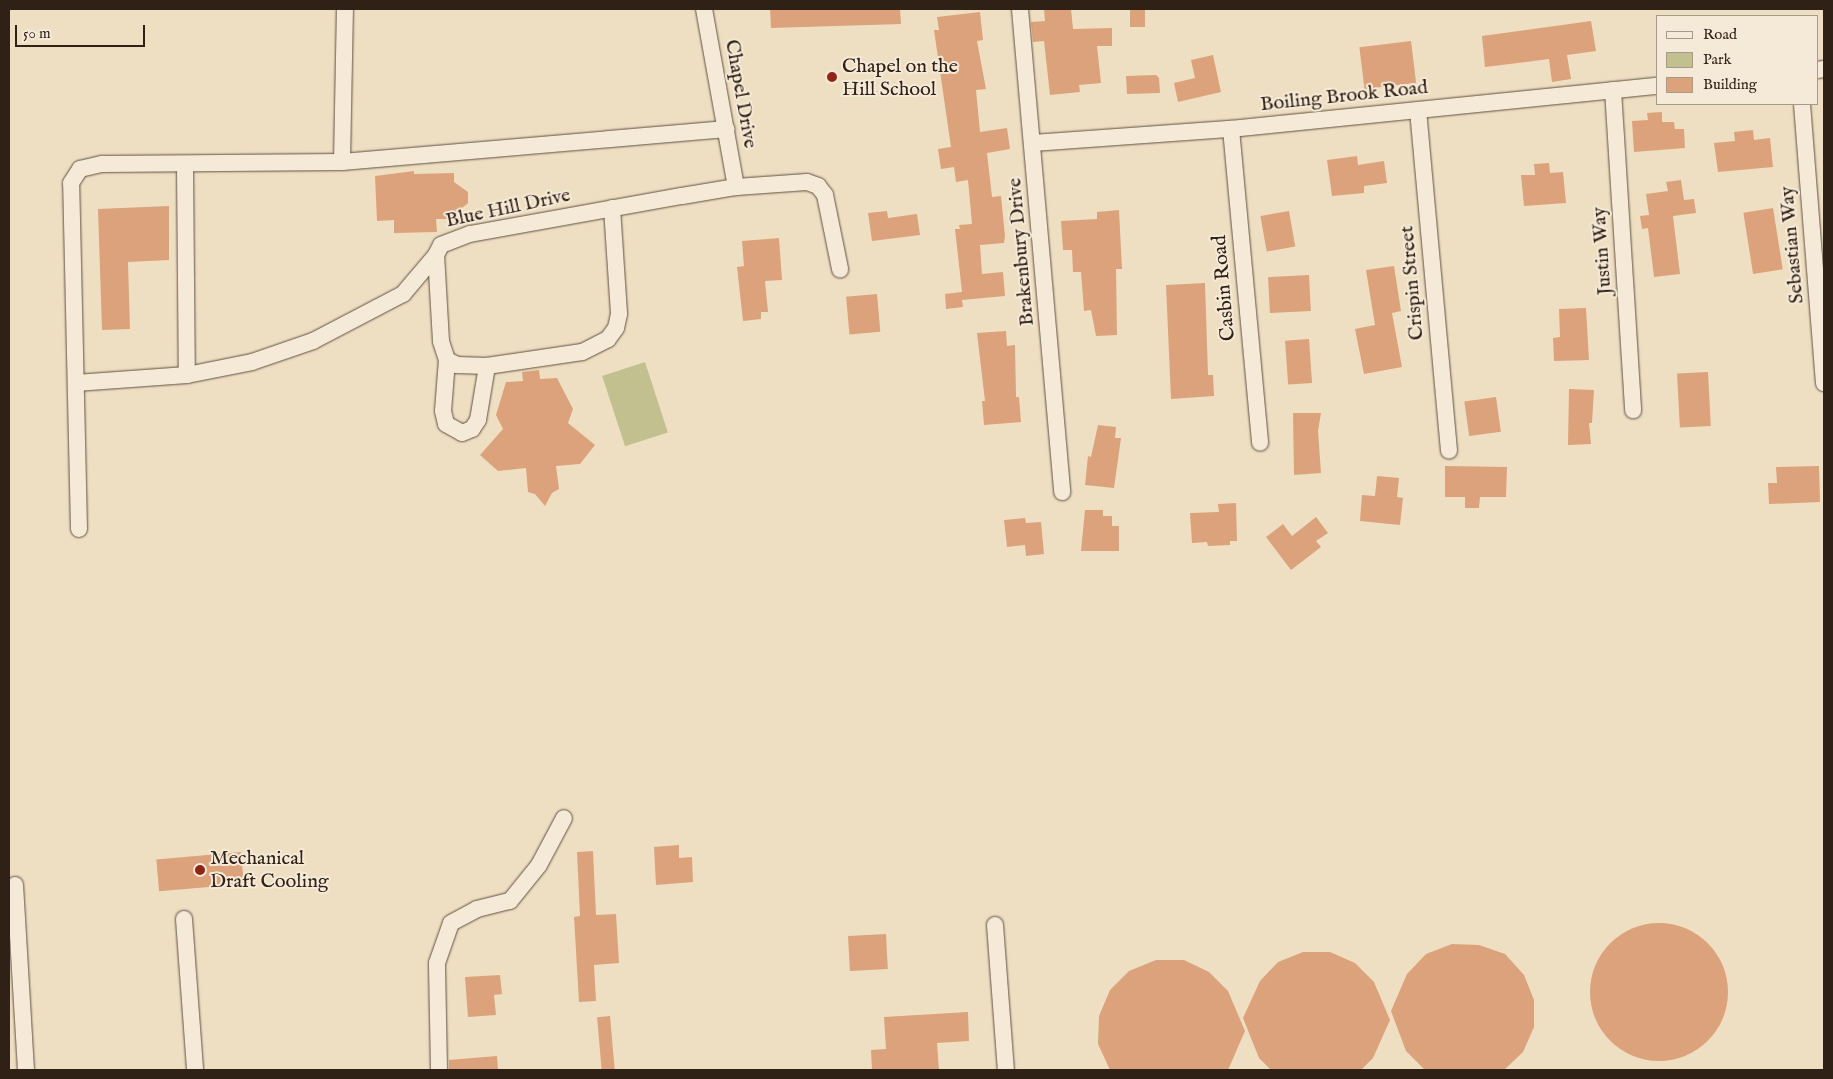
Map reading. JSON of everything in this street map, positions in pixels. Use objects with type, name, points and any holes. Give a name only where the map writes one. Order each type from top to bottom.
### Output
[{"type":"street","points":[[342,162],[345,9]]},
{"type":"street","name":"Chapel Drive","points":[[704,9],[736,187]]},
{"type":"street","name":"Brakenbury Drive","points":[[1020,9],[1034,143],[1062,492]]},
{"type":"street","name":"Boiling Brook Road","points":[[1034,143],[1231,129],[1656,86]]},
{"type":"street","name":"Justin Way","points":[[1613,90],[1633,410]]},
{"type":"street","name":"Sebastian Way","points":[[1802,105],[1824,383]]},
{"type":"street","name":"Crispin Street","points":[[1418,110],[1449,452]]},
{"type":"street","name":"Casbin Road","points":[[1231,129],[1260,443]]},
{"type":"street","points":[[79,529],[71,184],[74,176],[80,169],[102,164],[185,165],[342,162],[727,130]]},
{"type":"street","points":[[185,165],[187,375]]},
{"type":"street","name":"Blue Hill Drive","points":[[447,360],[441,341],[436,255],[441,245],[454,238],[736,187],[794,182],[818,186],[830,208],[840,268]]},
{"type":"street","points":[[487,366],[478,420],[472,429],[462,433],[446,424],[443,411],[443,383],[447,360],[457,365],[487,366],[582,352],[608,340],[616,328],[618,314],[612,208]]},
{"type":"street","points":[[76,383],[187,375],[252,362],[313,342],[403,294],[436,255]]},
{"type":"street","points":[[439,1070],[437,963],[451,923],[477,909],[510,901],[540,864],[564,818]]},
{"type":"street","points":[[14,885],[26,1070]]},
{"type":"street","points":[[184,918],[195,1070]]},
{"type":"street","points":[[995,926],[1006,1070]]},
{"type":"green space","points":[[645,362],[668,432],[625,446],[602,376]]},
{"type":"building","points":[[770,9],[900,9],[901,24],[771,28]]},
{"type":"building","points":[[1044,9],[1071,9],[1073,29],[1112,28],[1112,46],[1097,46],[1101,83],[1079,85],[1080,92],[1050,95],[1044,41],[1033,42],[1031,22],[1045,21]]},
{"type":"building","points":[[1130,9],[1145,9],[1145,27],[1130,27]]},
{"type":"building","points":[[980,12],[983,40],[977,41],[986,89],[976,90],[980,132],[1007,128],[1010,149],[987,153],[992,197],[1001,196],[1005,236],[1004,243],[980,245],[982,274],[1003,272],[1005,296],[962,300],[963,307],[946,309],[945,294],[962,292],[955,229],[960,229],[959,225],[972,224],[968,180],[956,182],[954,167],[941,169],[938,149],[951,147],[934,30],[939,30],[937,17]]},
{"type":"building","points":[[1591,21],[1596,51],[1567,55],[1571,79],[1552,82],[1549,59],[1485,67],[1482,36]]},
{"type":"building","points":[[1411,41],[1416,83],[1365,89],[1359,47]]},
{"type":"building","points":[[1213,55],[1221,92],[1178,102],[1174,83],[1195,78],[1191,60]]},
{"type":"building","points":[[1156,75],[1159,78],[1160,93],[1127,94],[1126,76]]},
{"type":"building","points":[[1662,112],[1662,122],[1674,122],[1675,129],[1684,129],[1685,148],[1634,152],[1632,121],[1648,120],[1647,113]]},
{"type":"building","points":[[1753,130],[1754,140],[1770,138],[1773,167],[1718,172],[1714,143],[1735,141],[1734,132]]},
{"type":"building","points":[[1357,156],[1358,165],[1384,161],[1387,183],[1364,186],[1364,193],[1332,196],[1327,160]]},
{"type":"building","points":[[1549,163],[1550,173],[1563,172],[1566,203],[1524,206],[1521,175],[1535,175],[1534,164]]},
{"type":"building","points":[[414,171],[414,174],[454,173],[454,182],[468,192],[468,203],[455,214],[455,219],[436,219],[437,232],[394,233],[394,220],[377,221],[375,176]]},
{"type":"building","points":[[1681,180],[1684,200],[1694,199],[1696,213],[1673,216],[1680,274],[1654,277],[1648,228],[1642,229],[1640,216],[1649,215],[1646,194],[1668,191],[1666,182]]},
{"type":"building","points":[[169,206],[169,260],[128,262],[130,329],[102,330],[98,209]]},
{"type":"building","points":[[1773,208],[1783,269],[1753,274],[1743,213]]},
{"type":"building","points":[[1119,210],[1122,269],[1116,269],[1117,335],[1096,336],[1091,310],[1084,311],[1081,272],[1073,272],[1072,250],[1063,250],[1061,221],[1097,219],[1097,212]]},
{"type":"building","points":[[887,211],[888,218],[917,214],[920,235],[872,241],[868,213]]},
{"type":"building","points":[[1289,211],[1295,246],[1267,251],[1260,216]]},
{"type":"building","points":[[779,238],[782,280],[765,281],[768,312],[761,312],[761,319],[743,321],[737,267],[744,266],[742,241]]},
{"type":"building","points":[[1394,266],[1401,311],[1392,313],[1402,367],[1364,374],[1355,329],[1375,325],[1366,270]]},
{"type":"building","points":[[1309,275],[1311,311],[1270,313],[1268,277]]},
{"type":"building","points":[[1205,283],[1208,375],[1213,375],[1214,396],[1171,399],[1166,285]]},
{"type":"building","points":[[877,294],[880,332],[849,335],[846,297]]},
{"type":"building","points":[[1586,308],[1589,360],[1554,361],[1553,338],[1560,337],[1559,309]]},
{"type":"building","points":[[1006,331],[1007,346],[1015,345],[1016,397],[1019,397],[1021,422],[984,425],[982,401],[985,401],[977,333]]},
{"type":"building","points":[[1309,339],[1312,383],[1288,385],[1285,341]]},
{"type":"building","points":[[539,370],[540,379],[557,378],[573,409],[568,423],[595,445],[580,464],[556,466],[559,489],[552,493],[545,506],[535,494],[528,492],[526,468],[498,471],[480,455],[503,429],[496,415],[506,382],[523,381],[522,372]]},
{"type":"building","points":[[1708,372],[1711,426],[1680,428],[1677,374]]},
{"type":"building","points":[[1569,389],[1594,390],[1592,423],[1589,423],[1591,444],[1568,445]]},
{"type":"building","points":[[1496,397],[1501,432],[1469,436],[1464,401]]},
{"type":"building","points":[[1293,413],[1321,413],[1318,431],[1321,473],[1294,475]]},
{"type":"building","points":[[1098,425],[1116,427],[1115,438],[1121,438],[1114,488],[1085,485],[1088,456],[1091,457]]},
{"type":"building","points":[[1445,466],[1507,467],[1506,497],[1480,497],[1479,508],[1465,508],[1465,497],[1445,497]]},
{"type":"building","points":[[1819,466],[1820,502],[1769,504],[1768,483],[1777,483],[1776,467]]},
{"type":"building","points":[[1377,476],[1399,478],[1397,497],[1403,498],[1400,525],[1360,521],[1362,495],[1375,496]]},
{"type":"building","points":[[1236,503],[1237,541],[1230,541],[1230,545],[1208,546],[1207,542],[1192,543],[1190,513],[1219,512],[1218,504]]},
{"type":"building","points":[[1085,510],[1103,510],[1103,516],[1112,516],[1112,526],[1119,526],[1119,551],[1081,551]]},
{"type":"building","points":[[1316,517],[1328,533],[1316,541],[1321,547],[1291,570],[1266,537],[1283,524],[1292,536]]},
{"type":"building","points":[[1025,518],[1026,523],[1041,522],[1044,554],[1026,556],[1025,545],[1007,547],[1004,520]]},
{"type":"building","points":[[679,845],[679,858],[692,857],[693,882],[656,885],[654,847]]},
{"type":"building","points":[[593,851],[596,915],[616,914],[619,963],[594,965],[596,1001],[579,1002],[574,917],[580,916],[577,852]]},
{"type":"building","name":"Mechanical Draft Cooling","points":[[241,852],[244,884],[159,891],[156,859]]},
{"type":"building","points":[[1659,923],[1685,928],[1708,943],[1723,966],[1728,992],[1723,1018],[1708,1041],[1685,1056],[1659,1061],[1633,1056],[1610,1041],[1595,1018],[1590,992],[1595,966],[1610,943],[1633,928]]},
{"type":"building","points":[[886,934],[888,969],[850,971],[848,936]]},
{"type":"building","points":[[1452,944],[1479,945],[1505,954],[1524,975],[1534,1000],[1534,1027],[1523,1052],[1504,1070],[1425,1070],[1406,1051],[1391,1011],[1407,974],[1426,954]]},
{"type":"building","points":[[1303,952],[1330,952],[1355,963],[1374,982],[1390,1020],[1373,1058],[1361,1070],[1271,1070],[1259,1058],[1243,1018],[1260,981],[1278,962]]},
{"type":"building","points":[[1156,960],[1184,960],[1209,972],[1228,991],[1245,1031],[1228,1070],[1110,1070],[1098,1044],[1099,1016],[1110,990],[1129,971]]},
{"type":"building","points":[[500,975],[502,994],[494,995],[496,1015],[468,1017],[465,977]]},
{"type":"building","points":[[968,1012],[969,1041],[937,1043],[939,1070],[872,1070],[871,1050],[886,1049],[884,1017]]},
{"type":"building","points":[[610,1016],[615,1070],[602,1070],[597,1017]]},
{"type":"building","points":[[497,1056],[498,1070],[449,1070],[449,1060]]},
{"type":"place","name":"Chapel on the Hill School","points":[[832,77]]},
{"type":"place","name":"Mechanical Draft Cooling","points":[[200,870]]}]
